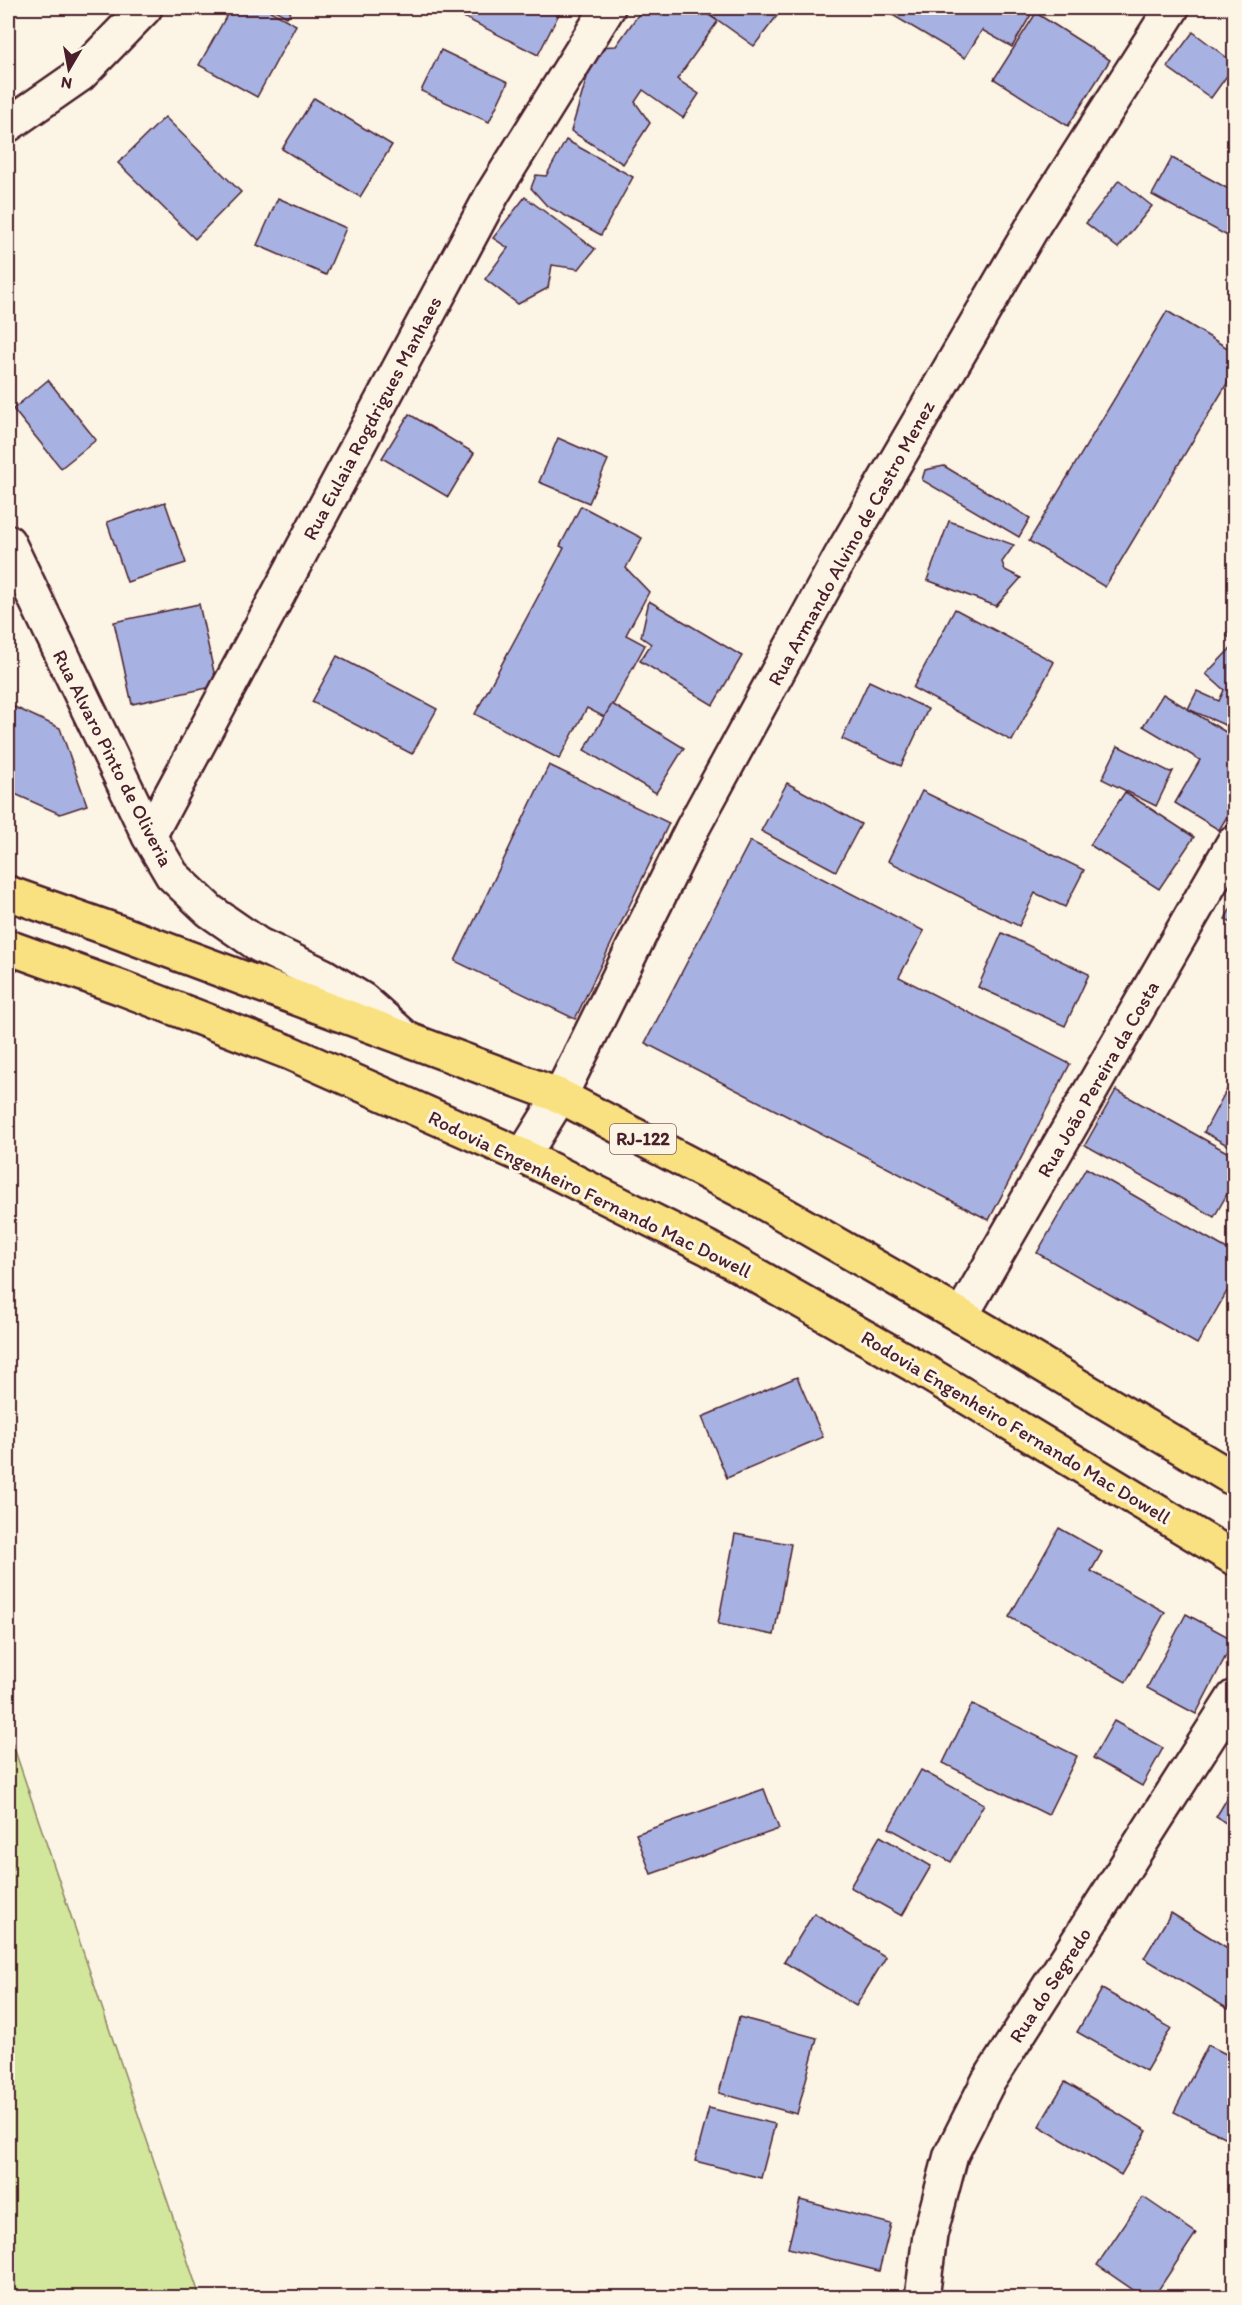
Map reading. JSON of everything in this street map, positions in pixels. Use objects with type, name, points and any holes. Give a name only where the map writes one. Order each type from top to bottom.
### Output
[{"type":"main road","name":"RJ-122","points":[[8,893],[560,1096],[759,1200],[961,1316],[1234,1479]]},
{"type":"main road","name":"Rodovia Engenheiro Fernando Mac Dowell","points":[[8,947],[288,1052],[523,1156],[708,1248],[919,1368],[1234,1558]]},
{"type":"street","points":[[8,125],[80,75],[145,8]]},
{"type":"street","name":"Rua Eulaia Rogdrigues Manhaes","points":[[148,836],[493,193],[608,8]]},
{"type":"street","name":"Rua Armando Alvino de Castro Menez","points":[[523,1156],[560,1096],[692,829],[842,554],[1036,221],[1172,8]]},
{"type":"street","name":"Rua Alvaro Pinto de Oliveria","points":[[8,542],[148,836],[172,875],[210,911],[259,945],[324,976],[363,1000],[407,1039]]},
{"type":"street","name":"Rua João Pereira da Costa","points":[[961,1316],[1234,842]]},
{"type":"street","name":"Rua do Segredo","points":[[922,2298],[930,2235],[951,2156],[988,2082],[1234,1697]]},
{"type":"green space","points":[[8,1730],[200,2297],[8,2297]]},
{"type":"building","points":[[231,8],[265,8],[296,25],[257,97],[199,65]]},
{"type":"building","points":[[271,8],[293,8],[287,17]]},
{"type":"building","points":[[446,8],[562,8],[538,55]]},
{"type":"building","points":[[643,8],[698,8],[718,21],[677,79],[699,94],[683,118],[643,90],[635,102],[650,123],[623,164],[571,131],[596,47],[616,46]]},
{"type":"building","points":[[701,8],[783,8],[754,46]]},
{"type":"building","points":[[892,8],[1024,8],[1032,13],[1012,47],[982,30],[965,58],[889,13]]},
{"type":"building","points":[[1036,13],[1110,60],[1068,126],[994,79]]},
{"type":"building","points":[[1193,32],[1234,63],[1211,98],[1167,67]]},
{"type":"building","points":[[441,50],[508,82],[489,122],[421,91]]},
{"type":"building","points":[[314,98],[392,145],[360,197],[282,149]]},
{"type":"building","points":[[165,117],[241,192],[195,239],[118,163]]},
{"type":"building","points":[[566,140],[633,177],[601,235],[547,206],[531,188],[536,175],[546,176]]},
{"type":"building","points":[[1172,158],[1234,192],[1234,231],[1231,238],[1152,195]]},
{"type":"building","points":[[1119,180],[1152,206],[1118,248],[1086,223]]},
{"type":"building","points":[[525,197],[595,249],[579,269],[552,265],[548,288],[518,304],[485,279],[508,248],[493,238]]},
{"type":"building","points":[[278,198],[346,228],[326,275],[257,245]]},
{"type":"building","points":[[1167,311],[1234,352],[1234,372],[1105,587],[1029,541]]},
{"type":"building","points":[[48,380],[96,440],[61,468],[13,409]]},
{"type":"building","points":[[409,414],[474,453],[448,497],[382,458]]},
{"type":"building","points":[[558,438],[608,460],[589,503],[539,482]]},
{"type":"building","points":[[944,466],[1030,518],[1019,537],[922,480],[925,470]]},
{"type":"building","points":[[165,502],[186,563],[127,582],[107,522]]},
{"type":"building","points":[[581,506],[642,538],[626,568],[649,592],[626,635],[645,645],[606,718],[587,708],[559,759],[475,714],[564,548],[560,546]]},
{"type":"building","points":[[949,521],[1014,545],[1002,562],[1005,570],[1021,578],[996,606],[927,580]]},
{"type":"building","points":[[649,601],[742,656],[713,705],[640,661],[651,644],[641,637]]},
{"type":"building","points":[[199,604],[217,686],[132,704],[114,622]]},
{"type":"building","points":[[955,609],[1054,662],[1012,741],[913,688]]},
{"type":"building","points":[[1234,622],[1234,640],[1227,636]]},
{"type":"building","points":[[1231,648],[1234,650],[1234,729],[1188,709],[1197,691],[1219,701],[1224,690],[1206,674]]},
{"type":"building","points":[[337,656],[437,709],[412,754],[312,702]]},
{"type":"building","points":[[869,681],[928,709],[901,766],[842,739]]},
{"type":"building","points":[[1163,694],[1234,737],[1234,805],[1219,830],[1175,803],[1200,760],[1143,726]]},
{"type":"building","points":[[8,704],[60,728],[87,805],[60,814],[8,791]]},
{"type":"building","points":[[612,704],[684,748],[656,793],[584,750]]},
{"type":"building","points":[[1118,746],[1170,772],[1173,771],[1156,806],[1102,779]]},
{"type":"building","points":[[549,765],[669,823],[575,1019],[455,961]]},
{"type":"building","points":[[787,783],[861,824],[836,871],[761,831]]},
{"type":"building","points":[[922,791],[1084,870],[1065,907],[1035,893],[1019,926],[888,861]]},
{"type":"building","points":[[1125,792],[1194,837],[1159,889],[1090,845]]},
{"type":"building","points":[[750,841],[924,931],[899,977],[1070,1064],[989,1220],[645,1043]]},
{"type":"building","points":[[1234,902],[1234,925],[1225,919]]},
{"type":"building","points":[[1002,933],[1089,974],[1065,1026],[978,987]]},
{"type":"building","points":[[1234,1076],[1234,1149],[1204,1132]]},
{"type":"building","points":[[1116,1090],[1234,1156],[1234,1182],[1214,1217],[1085,1145]]},
{"type":"building","points":[[1086,1168],[1234,1253],[1234,1279],[1197,1344],[1037,1253]]},
{"type":"building","points":[[797,1377],[823,1437],[727,1478],[702,1417]]},
{"type":"building","points":[[1059,1528],[1102,1552],[1091,1571],[1165,1612],[1126,1682],[1009,1617]]},
{"type":"building","points":[[735,1534],[791,1544],[774,1635],[718,1624]]},
{"type":"building","points":[[1186,1614],[1234,1640],[1196,1714],[1147,1688]]},
{"type":"building","points":[[972,1704],[1077,1756],[1048,1815],[943,1763]]},
{"type":"building","points":[[1114,1721],[1163,1748],[1142,1786],[1093,1758]]},
{"type":"building","points":[[921,1770],[984,1804],[951,1862],[889,1828]]},
{"type":"building","points":[[1234,1787],[1234,1828],[1216,1817]]},
{"type":"building","points":[[764,1789],[779,1829],[651,1874],[636,1834]]},
{"type":"building","points":[[880,1836],[931,1866],[902,1916],[850,1887]]},
{"type":"building","points":[[814,1913],[886,1957],[856,2006],[784,1962]]},
{"type":"building","points":[[1171,1913],[1234,1952],[1234,1998],[1228,2009],[1144,1958]]},
{"type":"building","points":[[1102,1989],[1171,2028],[1146,2071],[1077,2032]]},
{"type":"building","points":[[739,2017],[817,2038],[797,2114],[719,2093]]},
{"type":"building","points":[[1208,2045],[1234,2058],[1234,2142],[1174,2112]]},
{"type":"building","points":[[1065,2082],[1147,2131],[1121,2175],[1039,2126]]},
{"type":"building","points":[[709,2108],[775,2124],[761,2178],[695,2161]]},
{"type":"building","points":[[1143,2197],[1196,2233],[1153,2298],[1145,2298],[1097,2265]]},
{"type":"building","points":[[800,2200],[891,2224],[879,2271],[788,2248]]}]
